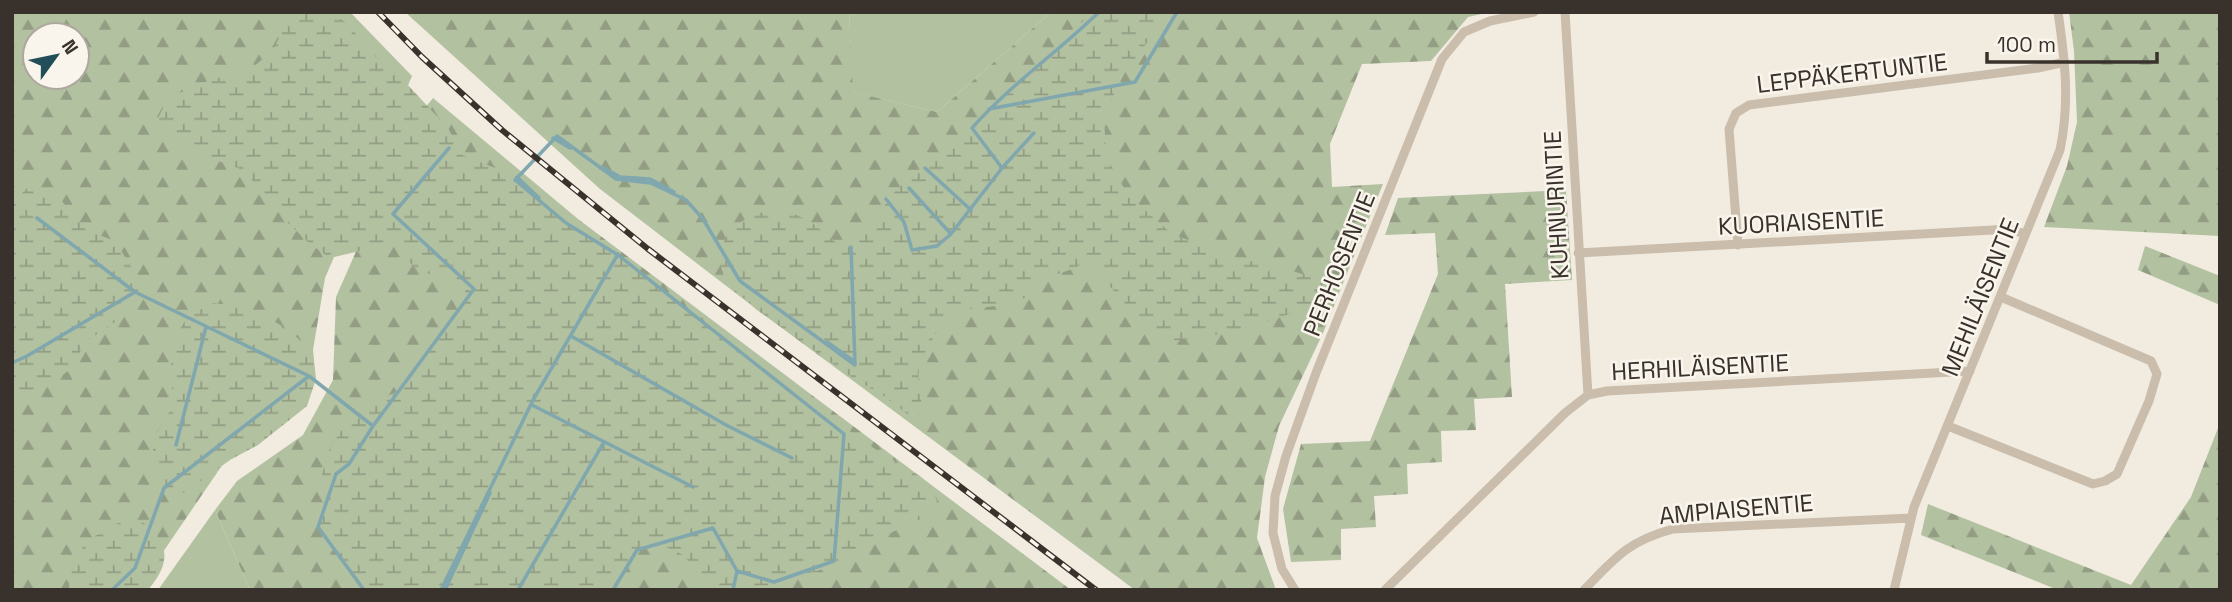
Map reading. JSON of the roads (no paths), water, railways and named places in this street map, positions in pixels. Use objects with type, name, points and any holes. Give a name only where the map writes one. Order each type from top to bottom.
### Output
[{"type":"street","name":"PERHOSENTIE","points":[[1294,590],[1282,569],[1273,533],[1275,496],[1286,456],[1321,360],[1442,59],[1464,32],[1490,21],[1534,12]]},
{"type":"street","name":"KUHNURINTIE","points":[[1565,12],[1588,395]]},
{"type":"street","name":"MEHILÄISENTIE","points":[[1894,590],[1911,517],[2060,150],[2067,100],[2059,12]]},
{"type":"street","name":"LEPPÄKERTUNTIE","points":[[1738,245],[1730,129],[1736,113],[1749,105],[2038,68],[2065,62]]},
{"type":"street","name":"KUORIAISENTIE","points":[[1578,253],[2010,229],[2025,234]]},
{"type":"street","points":[[1948,426],[2093,484],[2117,474],[2149,401],[2157,374],[2151,361],[2001,298]]},
{"type":"street","name":"HERHILÄISENTIE","points":[[1385,590],[1565,413],[1588,395],[1607,391],[1970,371]]},
{"type":"street","name":"AMPIAISENTIE","points":[[1584,590],[1624,550],[1648,536],[1673,528],[1911,517]]},
{"type":"waterway","points":[[1002,168],[972,128],[1002,97],[1099,12]]},
{"type":"waterway","points":[[989,109],[1135,82],[1177,12]]},
{"type":"waterway","points":[[886,199],[904,222],[912,250],[937,246],[951,234],[1002,168],[1034,133]]},
{"type":"waterway","points":[[737,571],[774,582],[834,561],[844,434],[618,255],[566,223],[515,180],[557,136],[616,179],[651,183],[686,200],[703,219],[740,281],[855,365],[851,247]]},
{"type":"waterway","points":[[553,138],[570,148]]},
{"type":"waterway","points":[[364,590],[318,527],[336,474],[349,464],[373,426],[474,289],[393,214],[449,148]]},
{"type":"waterway","points":[[604,168],[620,177],[650,179],[674,192]]},
{"type":"waterway","points":[[925,168],[971,210]]},
{"type":"waterway","points":[[517,177],[539,198]]},
{"type":"waterway","points":[[909,188],[951,234]]},
{"type":"waterway","points":[[37,218],[135,292],[309,376],[373,426]]},
{"type":"waterway","points":[[441,590],[533,400],[618,254]]},
{"type":"waterway","points":[[12,363],[135,292]]},
{"type":"waterway","points":[[176,445],[206,327]]},
{"type":"waterway","points":[[571,336],[726,425],[792,458]]},
{"type":"waterway","points":[[827,342],[855,362]]},
{"type":"waterway","points":[[112,590],[135,568],[164,488],[309,376]]},
{"type":"waterway","points":[[532,405],[693,487]]},
{"type":"waterway","points":[[518,590],[604,442]]},
{"type":"waterway","points":[[445,590],[490,493]]},
{"type":"waterway","points":[[613,590],[637,550],[713,528],[737,571],[733,590]]},
{"type":"railway","points":[[378,12],[422,57],[502,130],[648,249],[1096,590]]}]
